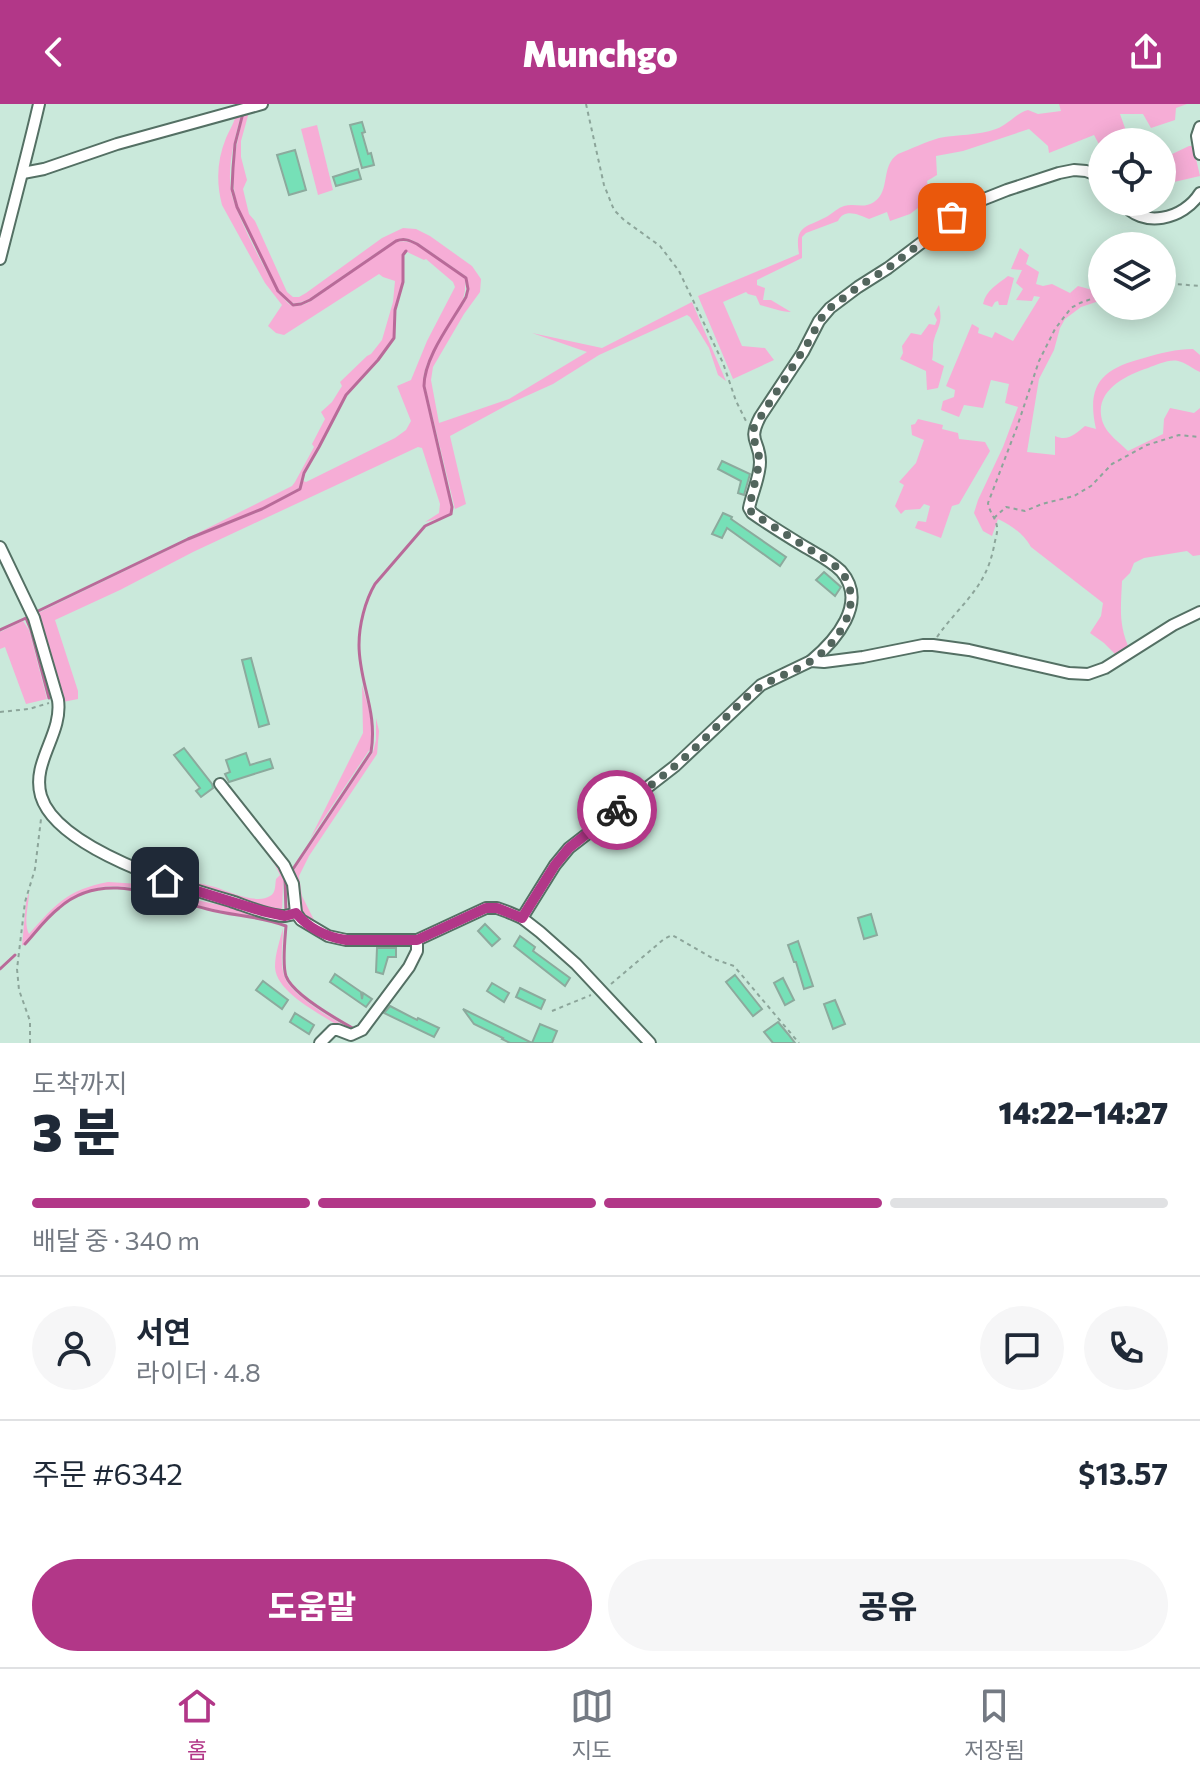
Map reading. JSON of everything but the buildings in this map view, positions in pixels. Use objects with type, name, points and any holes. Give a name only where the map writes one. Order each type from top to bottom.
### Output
[{"type":"street","points":[[0,259],[39,104]]},
{"type":"street","points":[[23,173],[262,104]]},
{"type":"street","points":[[1200,127],[1197,136],[1200,154]]},
{"type":"street","points":[[522,918],[569,848],[675,766],[761,685],[811,661],[844,626],[851,599],[846,578],[833,564],[752,513],[749,508],[760,460],[753,436],[754,427],[803,352],[819,321],[830,308],[941,228],[959,209],[1059,173],[1088,172]]},
{"type":"street","points":[[1176,213],[1189,207],[1200,193]]},
{"type":"street","points":[[1137,216],[1169,216]]},
{"type":"street","points":[[0,547],[34,618],[58,700],[57,721],[41,766],[39,783],[46,807],[62,825],[86,843],[165,881],[273,914],[285,916],[296,913]]},
{"type":"street","points":[[811,661],[863,657],[933,645],[1069,673],[1088,674],[1105,668],[1173,625],[1200,612]]},
{"type":"street","points":[[220,784],[288,871],[293,884],[296,913],[301,920],[335,938],[346,940],[417,940],[486,908],[497,908],[522,918],[576,964],[650,1043]]},
{"type":"street","points":[[320,1043],[333,1030],[356,1039],[409,967],[417,951],[417,940]]},
{"type":"path","points":[[586,104],[604,185],[614,210],[660,246],[679,271],[723,363],[736,401],[753,436]]},
{"type":"path","points":[[1176,284],[1200,286]]},
{"type":"path","points":[[933,645],[968,601],[982,579],[992,554],[997,527],[988,503],[1039,361],[1055,329],[1071,308],[1088,300]]},
{"type":"path","points":[[993,519],[1006,507],[1025,511],[1074,496],[1091,486],[1112,464],[1147,445],[1179,435],[1200,437]]},
{"type":"path","points":[[0,712],[38,707],[58,700]]},
{"type":"path","points":[[30,1043],[30,1021],[19,990],[17,969],[25,902],[35,869],[42,812],[46,807]]},
{"type":"path","points":[[552,1011],[601,991],[672,935],[714,959],[734,966],[799,1043]]},
{"type":"shaded area","points":[[1059,104],[1187,104],[1176,108],[1175,120],[1151,128],[1143,114],[1120,114],[1125,128],[1088,128],[1088,137],[1049,153],[1048,146],[1029,129],[963,151],[936,156],[937,175],[927,181],[930,199],[910,214],[890,221],[887,212],[869,219],[848,213],[838,221],[806,233],[802,237],[802,258],[757,280],[757,285],[765,288],[763,300],[771,300],[791,312],[760,305],[756,296],[746,292],[723,302],[742,346],[765,348],[774,360],[733,379],[698,296],[799,254],[798,237],[808,225],[848,205],[874,202],[882,192],[892,159],[898,154],[939,138],[996,129],[1028,110],[1038,114],[1061,111]]},
{"type":"shaded area","points":[[242,111],[231,161],[231,192],[258,254],[286,301],[293,306],[309,302],[396,242],[404,241],[423,248],[465,279],[465,293],[460,306],[430,358],[423,386],[450,513],[425,522],[439,513],[440,504],[422,448],[418,447],[193,552],[55,620],[78,691],[78,699],[63,702],[36,614],[189,540],[263,510],[301,489],[303,481],[406,430],[411,421],[397,386],[411,380],[455,287],[426,259],[405,251],[402,254],[402,282],[394,310],[393,337],[345,395],[303,472],[299,488],[262,508],[188,538],[292,486],[314,447],[312,444],[325,419],[321,412],[332,402],[342,386],[340,382],[382,340],[393,302],[395,281],[379,274],[284,335],[268,326],[282,305],[265,283],[222,205],[219,188],[218,171],[223,146],[236,113]]},
{"type":"shaded area","points":[[249,112],[241,141],[241,157],[247,180],[243,189],[249,214],[287,292],[293,297],[306,293],[382,238],[403,228],[416,229],[430,236],[472,266],[481,279],[480,292],[433,367],[431,380],[439,423],[509,399],[587,352],[532,333],[602,348],[692,302],[726,381],[718,375],[709,348],[687,315],[599,355],[553,384],[450,436],[466,504],[455,509],[425,385],[434,353],[467,298],[467,277],[418,243],[401,238],[309,299],[299,303],[289,301],[279,290],[236,199],[236,150],[244,113]]},
{"type":"shaded area","points":[[317,125],[333,190],[318,195],[301,129]]},
{"type":"shaded area","points":[[1193,146],[1200,176],[1176,182],[1176,152]]},
{"type":"shaded area","points":[[1020,248],[1029,255],[1026,264],[1039,272],[1036,284],[1052,284],[1070,293],[1078,286],[1088,289],[1088,305],[1065,319],[1039,379],[1027,452],[1055,455],[1055,436],[1068,438],[1085,426],[1096,429],[1093,400],[1096,390],[1100,381],[1117,367],[1175,351],[1193,349],[1200,355],[1200,372],[1181,362],[1163,363],[1120,381],[1102,402],[1105,427],[1128,451],[1163,434],[1164,419],[1170,408],[1194,413],[1200,408],[1200,555],[1193,556],[1187,551],[1144,558],[1134,563],[1122,581],[1121,599],[1122,624],[1130,650],[1118,657],[1090,633],[1101,616],[1103,603],[1031,547],[1012,527],[998,519],[992,536],[983,531],[974,513],[1018,407],[1005,403],[1009,384],[991,380],[983,408],[964,405],[959,417],[941,410],[943,401],[954,397],[955,390],[946,386],[972,324],[979,328],[978,333],[992,338],[995,332],[1013,341],[1040,297],[1034,296],[1032,301],[1016,300],[1023,289],[1016,283],[1022,270],[1011,269]]},
{"type":"shaded area","points":[[1008,276],[1014,278],[1007,305],[999,305],[998,301],[992,307],[983,304],[990,291]]},
{"type":"shaded area","points":[[939,305],[939,327],[932,360],[944,366],[938,388],[927,390],[926,371],[900,359],[902,346],[911,333],[921,335],[929,324],[935,325],[937,320],[934,314]]},
{"type":"shaded area","points":[[918,419],[943,425],[942,429],[958,433],[959,439],[985,442],[990,451],[959,504],[952,506],[941,538],[915,528],[918,521],[926,522],[930,506],[924,504],[920,509],[905,510],[901,514],[895,506],[904,485],[899,482],[916,463],[924,440],[912,435],[911,425]]},
{"type":"shaded area","points":[[23,621],[29,630],[47,699],[26,704],[5,647],[0,649],[0,632]]},
{"type":"shaded area","points":[[362,685],[371,725],[370,749],[310,839],[363,733]]},
{"type":"shaded area","points":[[376,718],[379,731],[377,754],[299,876],[302,896],[317,926],[302,909],[293,872],[373,752]]},
{"type":"shaded area","points":[[256,834],[288,877],[292,912],[288,914],[285,881],[282,912],[171,879],[204,884],[250,898],[272,895],[280,875],[253,835]]},
{"type":"shaded area","points":[[108,882],[140,884],[173,895],[248,909],[285,923],[213,909],[147,890],[113,886],[81,893],[64,903],[22,946],[29,892],[26,919],[29,934],[72,894]]},
{"type":"shaded area","points":[[283,928],[282,966],[289,985],[316,1008],[354,1031],[333,1028],[334,1023],[298,1000],[282,984],[275,967]]},
{"type":"waterway","points":[[243,113],[235,144],[232,189],[237,207],[278,291],[293,305],[310,300],[396,241],[402,240],[417,244],[466,278],[468,289],[429,363],[424,386],[452,507],[451,514],[425,526],[371,591],[363,613],[359,645],[372,723],[371,752],[293,869]]},
{"type":"waterway","points":[[36,612],[300,489],[304,473],[346,395],[394,338],[395,310],[403,282],[403,255],[406,251]]},
{"type":"waterway","points":[[0,630],[26,618],[49,698]]},
{"type":"waterway","points":[[285,881],[286,912]]},
{"type":"waterway","points":[[25,944],[54,912],[76,896],[112,888],[131,889],[267,920],[286,926],[284,965],[290,983],[317,1006],[356,1030]]},
{"type":"waterway","points":[[0,969],[15,955]]},
{"type":"way so far","points":[[617,810],[675,766],[761,685],[811,661],[844,626],[851,599],[846,578],[833,564],[752,513],[749,508],[760,460],[753,436],[754,427],[830,308],[888,268],[952,217]]},
{"type":"route","points":[[165,881],[262,911],[285,916],[296,913],[301,920],[335,938],[417,940],[486,908],[497,908],[522,918],[569,848],[617,810]]}]
